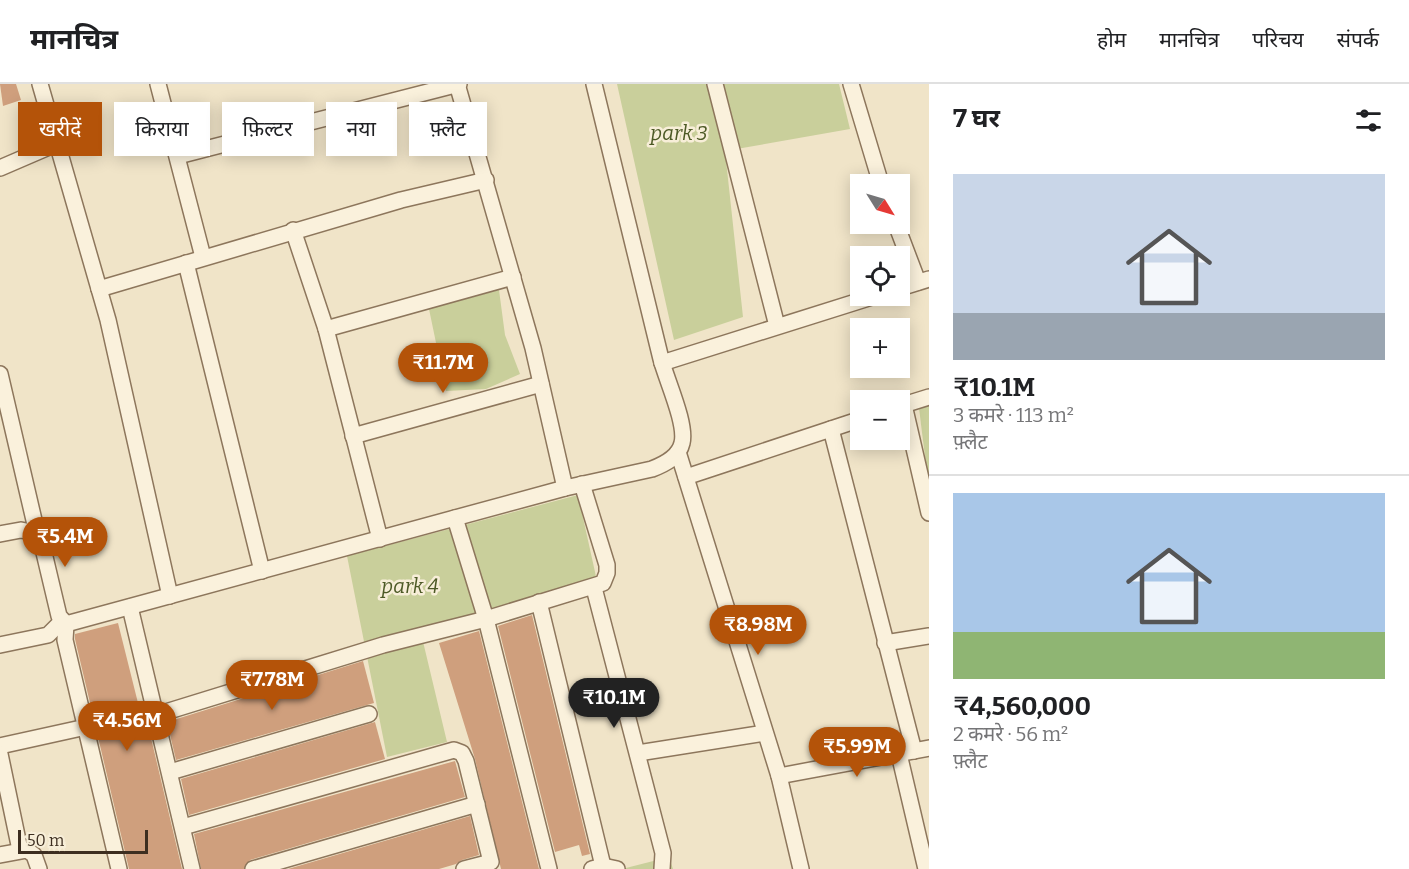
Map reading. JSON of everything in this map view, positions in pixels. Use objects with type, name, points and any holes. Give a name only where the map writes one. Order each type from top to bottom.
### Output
[{"type":"street","points":[[40,84],[45,102]]},
{"type":"street","points":[[158,84],[163,102]]},
{"type":"street","points":[[210,148],[458,84],[513,277],[565,488]]},
{"type":"street","points":[[0,645],[48,635],[64,622],[130,608],[565,488],[652,469],[666,463],[678,452],[683,442],[682,429],[662,363],[594,84]]},
{"type":"street","points":[[715,84],[777,326]]},
{"type":"street","points":[[851,84],[878,174]]},
{"type":"street","points":[[0,168],[28,156]]},
{"type":"street","points":[[62,156],[99,289],[171,596]]},
{"type":"street","points":[[178,156],[203,257]]},
{"type":"street","points":[[99,289],[293,230],[401,200],[486,180]]},
{"type":"street","points":[[293,230],[326,329],[380,539]]},
{"type":"street","points":[[901,234],[924,280]]},
{"type":"street","points":[[186,262],[262,571]]},
{"type":"street","points":[[326,329],[513,277]]},
{"type":"street","points":[[662,363],[850,304]]},
{"type":"street","points":[[0,374],[5,420],[36,533],[41,540],[64,622],[65,640],[119,869]]},
{"type":"street","points":[[353,436],[541,384]]},
{"type":"street","points":[[910,403],[929,397]]},
{"type":"street","points":[[686,477],[850,423]]},
{"type":"street","points":[[831,429],[914,751],[927,869]]},
{"type":"street","points":[[910,437],[929,513]]},
{"type":"street","points":[[678,452],[779,776],[801,869]]},
{"type":"street","points":[[156,715],[383,645],[594,588],[603,583],[607,573],[607,564],[582,484]]},
{"type":"street","points":[[455,518],[486,619],[549,869]]},
{"type":"street","points":[[0,534],[21,530],[36,533]]},
{"type":"street","points":[[594,588],[663,853],[662,869]]},
{"type":"street","points":[[539,602],[604,868]]},
{"type":"street","points":[[130,608],[192,869]]},
{"type":"street","points":[[885,644],[929,636]]},
{"type":"street","points":[[170,772],[369,714]]},
{"type":"street","points":[[0,746],[86,727]]},
{"type":"street","points":[[638,753],[765,733]]},
{"type":"street","points":[[183,827],[454,750],[462,753],[466,761],[492,865],[464,869]]},
{"type":"street","points":[[779,776],[914,751]]},
{"type":"street","points":[[0,754],[20,850]]},
{"type":"street","points":[[253,869],[477,804]]},
{"type":"street","points":[[0,855],[27,850],[34,855],[39,869]]},
{"type":"green space","name":"park 3","points":[[617,84],[839,84],[850,129],[725,151],[743,317],[674,340]]},
{"type":"green space","points":[[499,290],[505,335],[520,374],[486,389],[446,391],[429,309]]},
{"type":"green space","points":[[929,398],[929,489],[918,400]]},
{"type":"green space","name":"park 4","points":[[578,495],[597,581],[420,629],[447,742],[387,757],[347,556]]},
{"type":"green space","points":[[669,857],[673,869],[622,869]]},
{"type":"building","points":[[0,84],[16,84],[21,100],[3,106]]},
{"type":"building","points":[[532,615],[590,854],[582,856],[579,845],[555,852],[498,626]]},
{"type":"building","points":[[118,623],[143,723],[147,721],[182,869],[129,869],[75,639],[75,634]]},
{"type":"building","points":[[479,631],[539,869],[501,869],[475,759],[439,643]]},
{"type":"building","points":[[363,661],[374,703],[176,760],[167,722]]},
{"type":"building","points":[[375,722],[385,759],[189,815],[181,779]]},
{"type":"building","points":[[455,761],[465,797],[250,860],[244,869],[201,869],[194,834]]},
{"type":"building","points":[[470,816],[479,855],[439,869],[288,869]]}]
